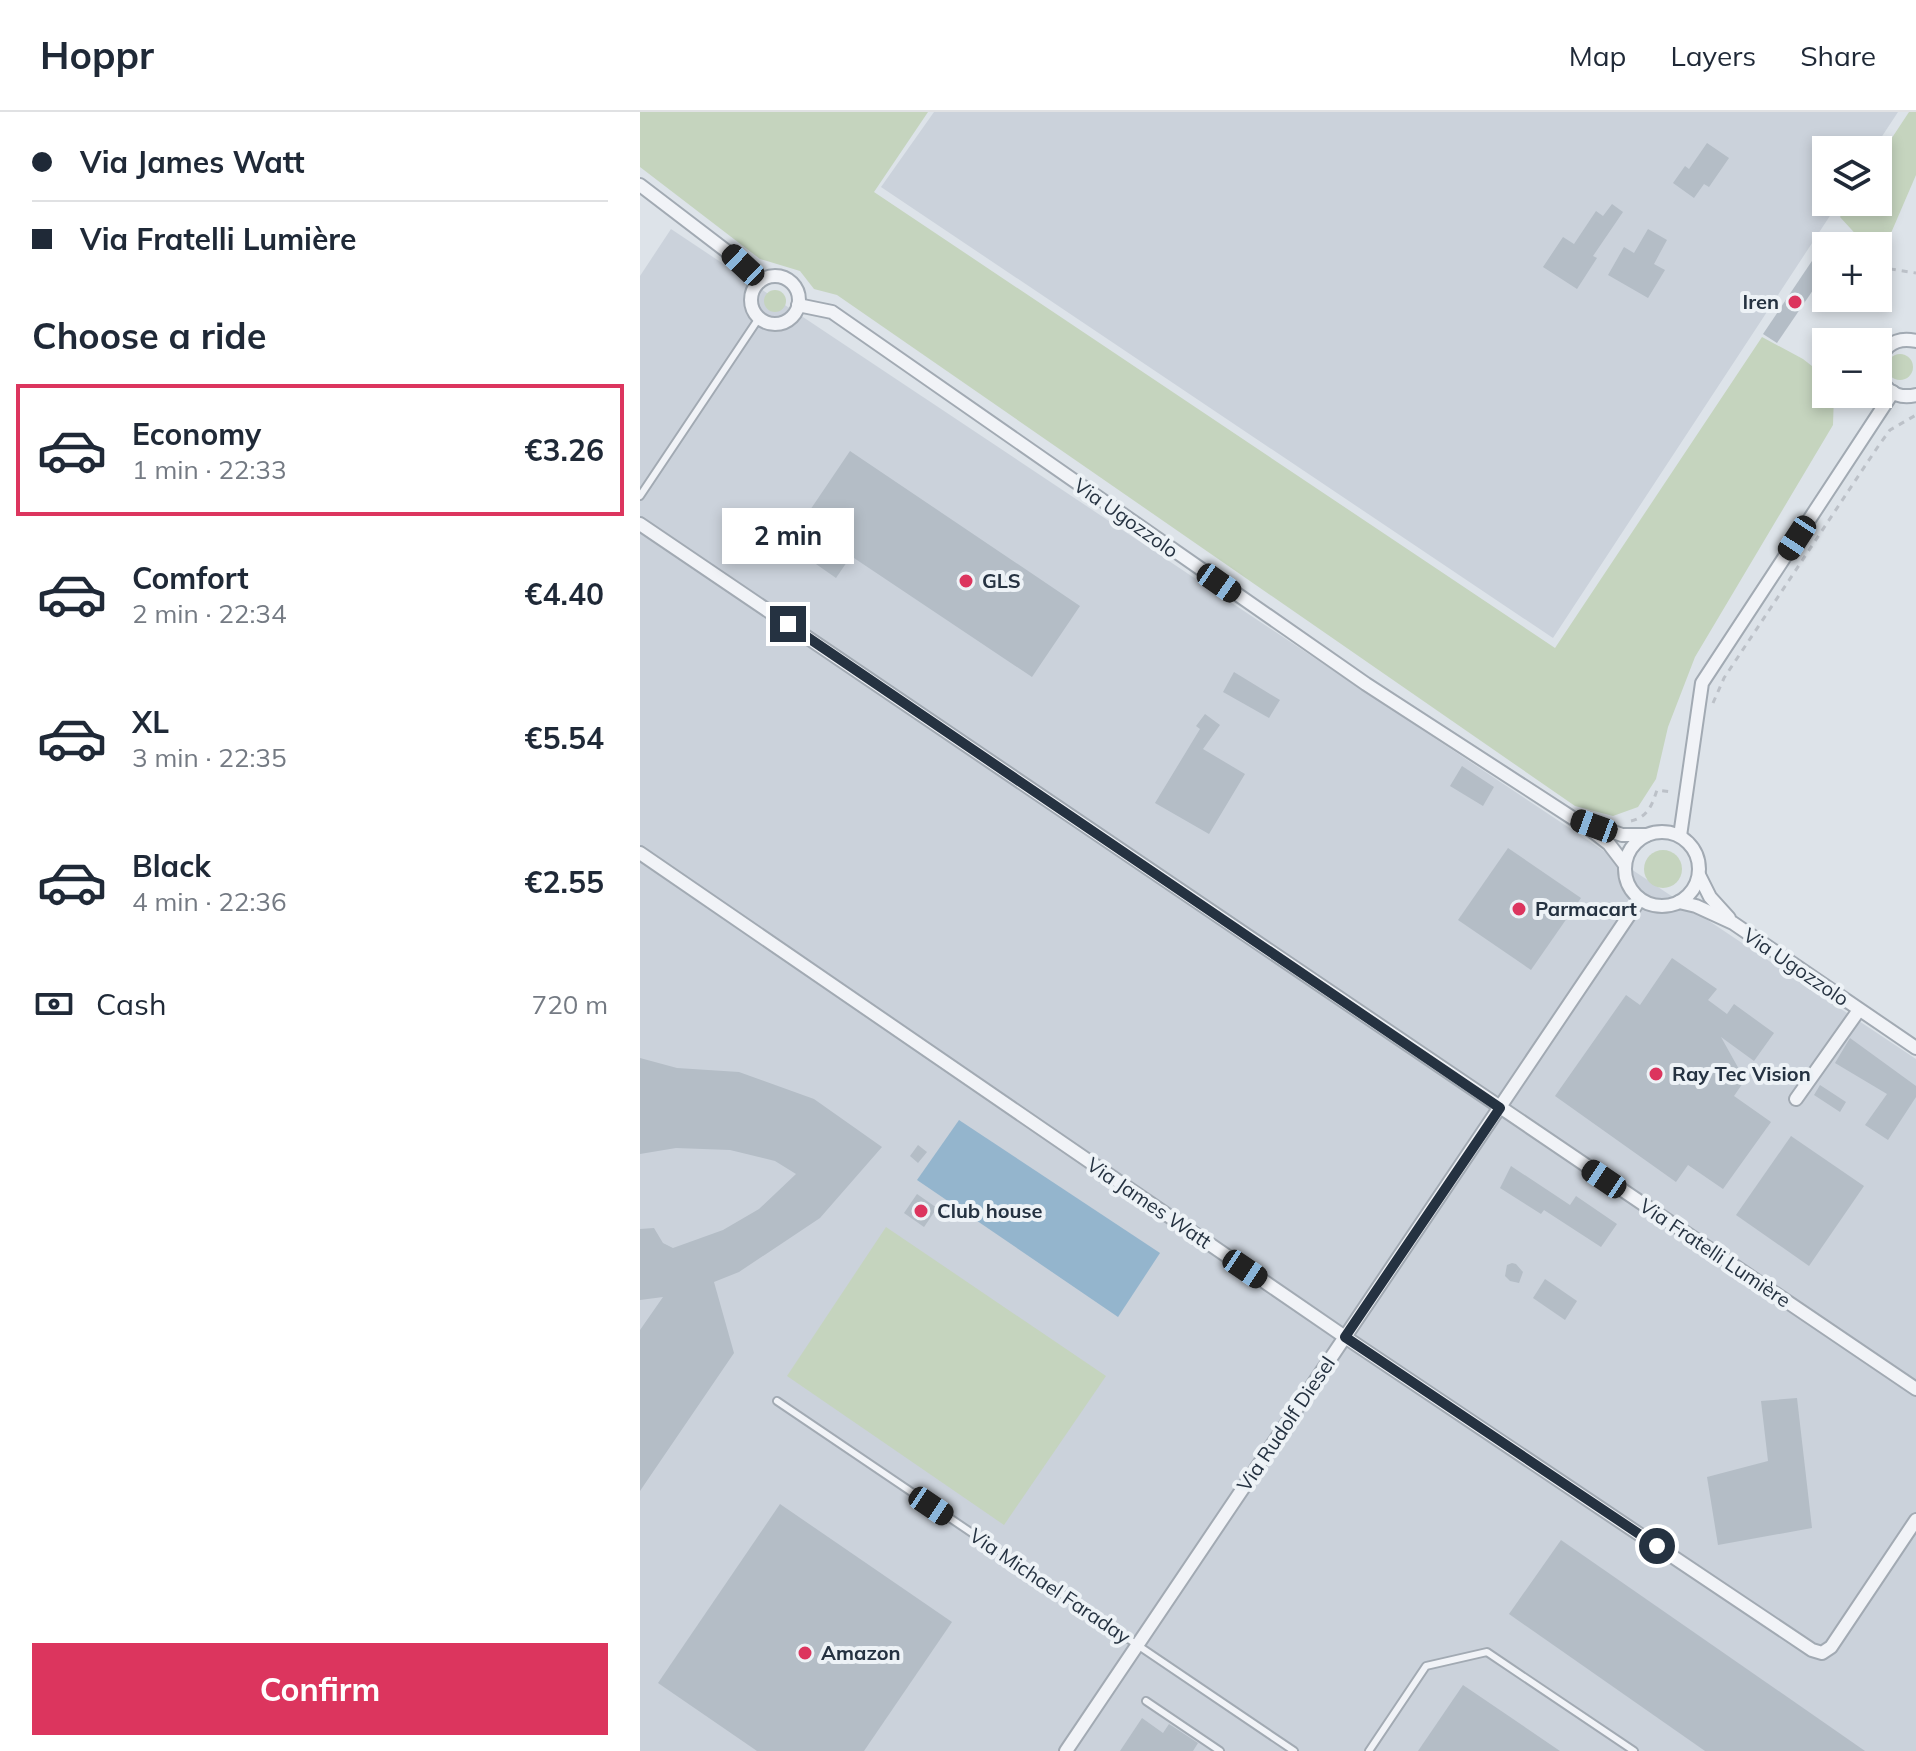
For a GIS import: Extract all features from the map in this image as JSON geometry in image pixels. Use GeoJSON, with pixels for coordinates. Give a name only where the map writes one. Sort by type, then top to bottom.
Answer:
{"type":"FeatureCollection","features":[{"type":"Feature","properties":{"kind":"street"},"geometry":{"type":"LineString","coordinates":[[640,185],[729,253],[759,282]]}},
{"type":"Feature","properties":{"kind":"street"},"geometry":{"type":"LineString","coordinates":[[773,276],[787,279],[797,290],[798,305],[792,317],[772,324],[754,312],[751,296],[759,282],[773,276]]}},
{"type":"Feature","properties":{"kind":"street","name":"Via Ugozzolo"},"geometry":{"type":"LineString","coordinates":[[798,305],[832,312],[1366,684],[1572,818],[1609,844],[1625,865]]}},
{"type":"Feature","properties":{"kind":"street"},"geometry":{"type":"LineString","coordinates":[[1916,341],[1902,339],[1893,343],[1879,360],[1880,378],[1893,392],[1901,396],[1916,395]]}},
{"type":"Feature","properties":{"kind":"street"},"geometry":{"type":"LineString","coordinates":[[1680,836],[1702,683],[1893,392]]}},
{"type":"Feature","properties":{"kind":"street","name":"Via Fratelli Lumière"},"geometry":{"type":"LineString","coordinates":[[640,524],[1916,1389]]}},
{"type":"Feature","properties":{"kind":"street","name":"Via Ugozzolo"},"geometry":{"type":"LineString","coordinates":[[1572,818],[1622,835],[1647,835]]}},
{"type":"Feature","properties":{"kind":"street"},"geometry":{"type":"LineString","coordinates":[[1658,832],[1680,836],[1696,853],[1699,875],[1688,895],[1679,902],[1659,906],[1640,899],[1628,884],[1625,865],[1636,842],[1658,832]]}},
{"type":"Feature","properties":{"kind":"street","name":"Via James Watt"},"geometry":{"type":"LineString","coordinates":[[640,853],[1345,1337],[1812,1650],[1822,1653],[1831,1647],[1916,1520]]}},
{"type":"Feature","properties":{"kind":"street","name":"Via Ugozzolo"},"geometry":{"type":"LineString","coordinates":[[1699,875],[1710,897],[1733,923]]}},
{"type":"Feature","properties":{"kind":"street","name":"Via Rudolf Diesel"},"geometry":{"type":"LineString","coordinates":[[1066,1751],[1640,899]]}},
{"type":"Feature","properties":{"kind":"street","name":"Via Ugozzolo"},"geometry":{"type":"LineString","coordinates":[[1679,902],[1696,906],[1733,923],[1916,1048]]}},
{"type":"Feature","properties":{"kind":"street","name":"Via Ugozzolo"},"geometry":{"type":"LineString","coordinates":[[1796,1099],[1859,1010]]}},
{"type":"Feature","properties":{"kind":"lane"},"geometry":{"type":"LineString","coordinates":[[640,496],[759,318]]}},
{"type":"Feature","properties":{"kind":"lane","name":"Via Michael Faraday"},"geometry":{"type":"LineString","coordinates":[[777,1401],[1294,1751]]}},
{"type":"Feature","properties":{"kind":"lane"},"geometry":{"type":"LineString","coordinates":[[1369,1751],[1426,1666],[1487,1652],[1634,1751]]}},
{"type":"Feature","properties":{"kind":"lane"},"geometry":{"type":"LineString","coordinates":[[1146,1701],[1220,1751]]}},
{"type":"Feature","properties":{"kind":"path"},"geometry":{"type":"LineString","coordinates":[[1892,269],[1916,273]]}},
{"type":"Feature","properties":{"kind":"path"},"geometry":{"type":"LineString","coordinates":[[1710,713],[1724,678],[1879,445],[1890,430],[1916,415]]}},
{"type":"Feature","properties":{"kind":"path"},"geometry":{"type":"LineString","coordinates":[[1628,822],[1642,819],[1651,807],[1657,790],[1686,794]]}},
{"type":"Feature","properties":{"kind":"shaded area"},"geometry":{"type":"Polygon","coordinates":[[[934,112],[1898,112],[1882,136],[1812,136],[1812,216],[1830,216],[1819,232],[1812,232],[1812,243],[1553,638],[881,187],[934,112]]]}},
{"type":"Feature","properties":{"kind":"shaded area"},"geometry":{"type":"Polygon","coordinates":[[[671,229],[1916,1059],[1916,1751],[640,1751],[640,276],[671,229]]]}},
{"type":"Feature","properties":{"kind":"green space"},"geometry":{"type":"Polygon","coordinates":[[[640,112],[928,112],[874,192],[1555,648],[1762,337],[1812,366],[1812,408],[1834,408],[1833,425],[1695,657],[1668,727],[1656,779],[1638,807],[1613,816],[1575,806],[837,295],[814,289],[800,271],[760,259],[640,167],[640,112]]]}},
{"type":"Feature","properties":{"kind":"green space"},"geometry":{"type":"Polygon","coordinates":[[[1909,112],[1916,112],[1916,175],[1891,232],[1854,232],[1841,216],[1892,216],[1892,138],[1909,112]]]}},
{"type":"Feature","properties":{"kind":"green space"},"geometry":{"type":"Polygon","coordinates":[[[775,290],[783,293],[786,301],[783,309],[775,312],[767,309],[764,301],[767,293],[775,290]]]}},
{"type":"Feature","properties":{"kind":"green space"},"geometry":{"type":"Polygon","coordinates":[[[1895,355],[1905,355],[1912,362],[1912,372],[1905,379],[1892,377],[1892,357],[1895,355]]]}},
{"type":"Feature","properties":{"kind":"green space"},"geometry":{"type":"Polygon","coordinates":[[[1663,850],[1677,855],[1682,869],[1677,883],[1663,888],[1649,883],[1644,869],[1649,855],[1663,850]]]}},
{"type":"Feature","properties":{"kind":"green space"},"geometry":{"type":"Polygon","coordinates":[[[886,1227],[1106,1376],[1004,1525],[787,1376],[886,1227]]]}},
{"type":"Feature","properties":{"kind":"water"},"geometry":{"type":"Polygon","coordinates":[[[959,1120],[1160,1253],[1118,1317],[917,1180],[959,1120]]]}},
{"type":"Feature","properties":{"kind":"building"},"geometry":{"type":"Polygon","coordinates":[[[1707,143],[1729,158],[1709,187],[1704,184],[1694,198],[1673,183],[1685,166],[1689,169],[1707,143]]]}},
{"type":"Feature","properties":{"kind":"building"},"geometry":{"type":"Polygon","coordinates":[[[1612,204],[1623,212],[1593,256],[1597,258],[1577,289],[1543,267],[1563,237],[1574,244],[1596,211],[1603,216],[1612,204]]]}},
{"type":"Feature","properties":{"kind":"building"},"geometry":{"type":"Polygon","coordinates":[[[1648,229],[1667,240],[1654,264],[1665,270],[1648,298],[1608,275],[1624,247],[1634,253],[1648,229]]]}},
{"type":"Feature","properties":{"kind":"building","name":"Iren"},"geometry":{"type":"Polygon","coordinates":[[[1812,261],[1812,292],[1777,343],[1763,334],[1812,261]]]}},
{"type":"Feature","properties":{"kind":"building","name":"GLS"},"geometry":{"type":"Polygon","coordinates":[[[850,451],[1080,606],[1032,677],[851,556],[836,578],[773,534],[788,512],[802,522],[850,451]]]}},
{"type":"Feature","properties":{"kind":"building"},"geometry":{"type":"Polygon","coordinates":[[[1234,672],[1280,700],[1269,718],[1223,692],[1234,672]]]}},
{"type":"Feature","properties":{"kind":"building"},"geometry":{"type":"Polygon","coordinates":[[[1205,714],[1220,725],[1203,749],[1245,774],[1209,834],[1155,803],[1200,729],[1196,726],[1205,714]]]}},
{"type":"Feature","properties":{"kind":"building"},"geometry":{"type":"Polygon","coordinates":[[[1462,766],[1494,787],[1483,806],[1450,786],[1462,766]]]}},
{"type":"Feature","properties":{"kind":"building","name":"Parmacart"},"geometry":{"type":"Polygon","coordinates":[[[1508,848],[1581,898],[1531,970],[1458,920],[1508,848]]]}},
{"type":"Feature","properties":{"kind":"building","name":"Ray Tec Vision"},"geometry":{"type":"Polygon","coordinates":[[[1672,958],[1717,989],[1708,1000],[1727,1014],[1734,1004],[1774,1033],[1754,1061],[1721,1037],[1745,1080],[1734,1096],[1771,1122],[1723,1189],[1688,1165],[1676,1182],[1555,1096],[1626,995],[1640,1005],[1672,958]]]}},
{"type":"Feature","properties":{"kind":"building"},"geometry":{"type":"Polygon","coordinates":[[[1850,1038],[1916,1086],[1916,1097],[1888,1140],[1865,1125],[1887,1094],[1835,1063],[1850,1038]]]}},
{"type":"Feature","properties":{"kind":"building"},"geometry":{"type":"Polygon","coordinates":[[[640,1058],[677,1068],[739,1072],[814,1099],[882,1147],[820,1218],[739,1272],[714,1282],[734,1353],[640,1491],[640,1330],[663,1297],[640,1300],[640,1229],[654,1228],[663,1243],[673,1248],[723,1230],[759,1209],[796,1174],[775,1161],[730,1150],[676,1148],[640,1154],[640,1058]]]}},
{"type":"Feature","properties":{"kind":"building"},"geometry":{"type":"Polygon","coordinates":[[[1820,1085],[1846,1102],[1840,1112],[1814,1095],[1820,1085]]]}},
{"type":"Feature","properties":{"kind":"building"},"geometry":{"type":"Polygon","coordinates":[[[1791,1136],[1864,1186],[1809,1266],[1736,1215],[1791,1136]]]}},
{"type":"Feature","properties":{"kind":"building"},"geometry":{"type":"Polygon","coordinates":[[[918,1145],[927,1152],[918,1163],[910,1156],[918,1145]]]}},
{"type":"Feature","properties":{"kind":"building"},"geometry":{"type":"Polygon","coordinates":[[[1511,1166],[1570,1205],[1576,1196],[1617,1224],[1601,1247],[1544,1210],[1541,1214],[1500,1188],[1511,1166]]]}},
{"type":"Feature","properties":{"kind":"building","name":"Club house"},"geometry":{"type":"Polygon","coordinates":[[[917,1194],[937,1208],[924,1227],[904,1213],[917,1194]]]}},
{"type":"Feature","properties":{"kind":"building"},"geometry":{"type":"Polygon","coordinates":[[[1512,1263],[1523,1272],[1519,1283],[1505,1276],[1507,1265],[1512,1263]]]}},
{"type":"Feature","properties":{"kind":"building"},"geometry":{"type":"Polygon","coordinates":[[[1545,1279],[1577,1301],[1565,1320],[1533,1298],[1545,1279]]]}},
{"type":"Feature","properties":{"kind":"building"},"geometry":{"type":"Polygon","coordinates":[[[1797,1398],[1812,1528],[1718,1545],[1707,1477],[1768,1461],[1761,1401],[1797,1398]]]}},
{"type":"Feature","properties":{"kind":"building","name":"Amazon"},"geometry":{"type":"Polygon","coordinates":[[[780,1504],[952,1622],[864,1751],[757,1751],[658,1683],[780,1504]]]}},
{"type":"Feature","properties":{"kind":"building"},"geometry":{"type":"Polygon","coordinates":[[[1561,1540],[1865,1751],[1705,1751],[1509,1614],[1561,1540]]]}},
{"type":"Feature","properties":{"kind":"building"},"geometry":{"type":"Polygon","coordinates":[[[1463,1685],[1560,1751],[1418,1751],[1463,1685]]]}},
{"type":"Feature","properties":{"kind":"building"},"geometry":{"type":"Polygon","coordinates":[[[1142,1718],[1163,1733],[1169,1724],[1198,1743],[1193,1751],[1120,1751],[1142,1718]]]}},
{"type":"Feature","properties":{"kind":"place","name":"Iren"},"geometry":{"type":"Point","coordinates":[1795,302]}},
{"type":"Feature","properties":{"kind":"place","name":"GLS"},"geometry":{"type":"Point","coordinates":[966,581]}},
{"type":"Feature","properties":{"kind":"place","name":"Parmacart"},"geometry":{"type":"Point","coordinates":[1519,909]}},
{"type":"Feature","properties":{"kind":"place","name":"Ray Tec Vision"},"geometry":{"type":"Point","coordinates":[1656,1074]}},
{"type":"Feature","properties":{"kind":"place","name":"Club house"},"geometry":{"type":"Point","coordinates":[921,1211]}},
{"type":"Feature","properties":{"kind":"place","name":"Amazon"},"geometry":{"type":"Point","coordinates":[805,1653]}},
{"type":"Feature","properties":{"kind":"route"},"geometry":{"type":"LineString","coordinates":[[788,624],[1500,1108],[1345,1337],[1657,1546]]}}]}
